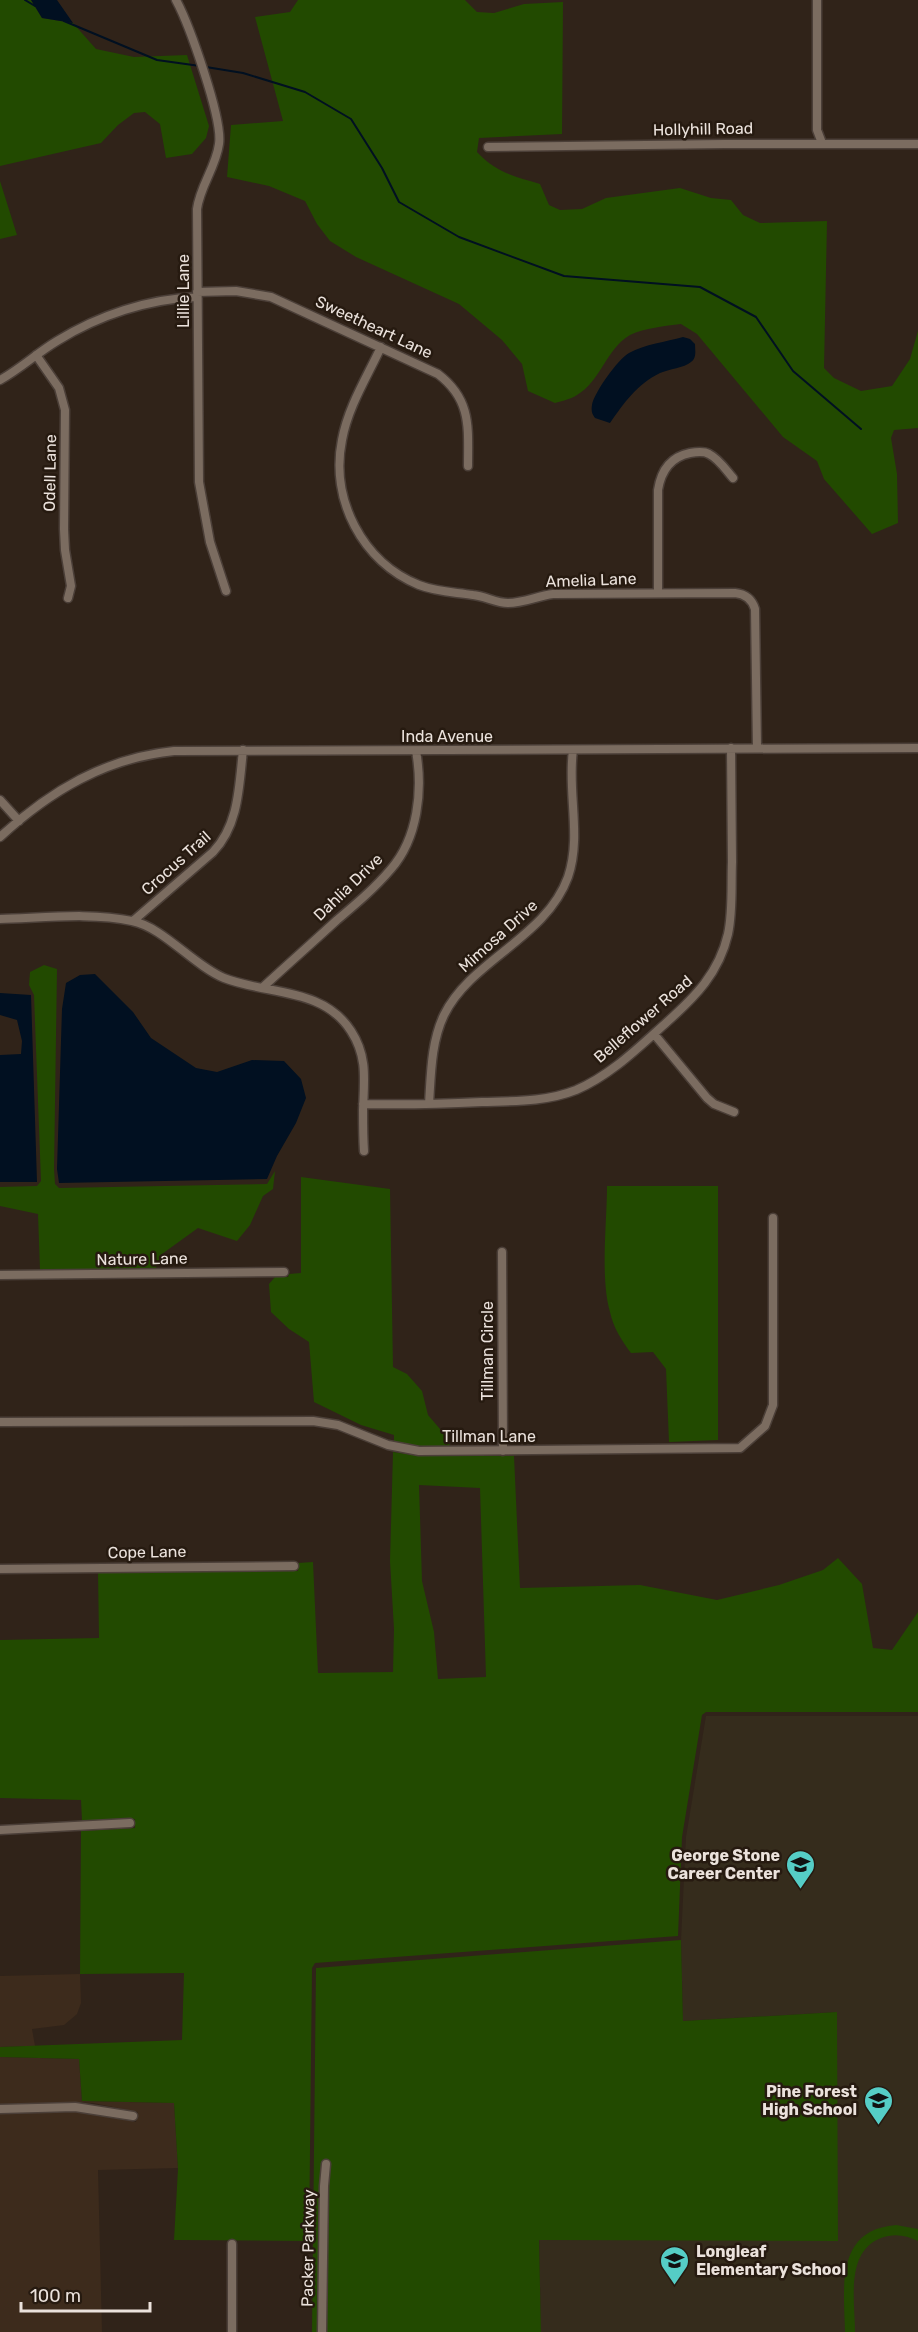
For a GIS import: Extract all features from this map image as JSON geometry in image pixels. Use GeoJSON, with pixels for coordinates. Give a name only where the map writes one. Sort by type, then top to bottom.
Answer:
{"type":"FeatureCollection","features":[{"type":"Feature","properties":{"kind":"street","name":"Lillie Lane"},"geometry":{"type":"LineString","coordinates":[[176,0],[187,23],[220,129],[217,154],[197,209],[199,482],[210,542],[226,591]]}},
{"type":"Feature","properties":{"kind":"street"},"geometry":{"type":"LineString","coordinates":[[817,0],[817,130],[822,143]]}},
{"type":"Feature","properties":{"kind":"street","name":"Hollyhill Road"},"geometry":{"type":"LineString","coordinates":[[488,147],[918,144]]}},
{"type":"Feature","properties":{"kind":"street","name":"Sweetheart Lane"},"geometry":{"type":"LineString","coordinates":[[0,380],[75,330],[117,312],[154,302],[236,291],[271,297],[433,371],[455,389],[466,412],[468,466]]}},
{"type":"Feature","properties":{"kind":"street","name":"Amelia Lane"},"geometry":{"type":"LineString","coordinates":[[381,347],[348,417],[339,464],[342,494],[348,513],[361,537],[385,564],[410,581],[433,590],[476,595],[505,603],[553,594],[735,593],[745,596],[753,605],[757,748]]}},
{"type":"Feature","properties":{"kind":"street","name":"Odell Lane"},"geometry":{"type":"LineString","coordinates":[[36,355],[59,388],[65,410],[64,539],[71,586],[68,598]]}},
{"type":"Feature","properties":{"kind":"street"},"geometry":{"type":"LineString","coordinates":[[658,593],[658,490],[661,474],[675,459],[693,452],[702,452],[717,460],[733,478]]}},
{"type":"Feature","properties":{"kind":"street","name":"Belleflower Road"},"geometry":{"type":"LineString","coordinates":[[363,1104],[533,1100],[565,1094],[612,1069],[654,1034],[700,990],[717,965],[725,946],[729,925],[731,748]]}},
{"type":"Feature","properties":{"kind":"street","name":"Inda Avenue"},"geometry":{"type":"LineString","coordinates":[[0,837],[63,788],[98,769],[141,755],[174,751],[918,748]]}},
{"type":"Feature","properties":{"kind":"street","name":"Crocus Trail"},"geometry":{"type":"LineString","coordinates":[[133,921],[213,852],[225,838],[234,814],[243,750]]}},
{"type":"Feature","properties":{"kind":"street","name":"Mimosa Drive"},"geometry":{"type":"LineString","coordinates":[[429,1104],[436,1034],[447,1009],[466,985],[550,909],[568,878],[574,830],[571,782],[573,750]]}},
{"type":"Feature","properties":{"kind":"street","name":"Dahlia Drive"},"geometry":{"type":"LineString","coordinates":[[262,988],[369,892],[394,866],[409,838],[417,811],[419,783],[416,751]]}},
{"type":"Feature","properties":{"kind":"street"},"geometry":{"type":"LineString","coordinates":[[0,800],[19,821]]}},
{"type":"Feature","properties":{"kind":"street"},"geometry":{"type":"LineString","coordinates":[[0,919],[97,918],[133,921],[145,926],[213,973],[239,983],[307,998],[331,1010],[347,1025],[357,1043],[363,1062],[364,1151]]}},
{"type":"Feature","properties":{"kind":"street"},"geometry":{"type":"LineString","coordinates":[[654,1034],[707,1098],[714,1104],[734,1112]]}},
{"type":"Feature","properties":{"kind":"street","name":"Tillman Lane"},"geometry":{"type":"LineString","coordinates":[[0,1422],[313,1421],[350,1429],[388,1445],[411,1451],[734,1449],[744,1445],[760,1432],[769,1419],[773,1405],[773,1218]]}},
{"type":"Feature","properties":{"kind":"street","name":"Tillman Circle"},"geometry":{"type":"LineString","coordinates":[[502,1252],[503,1451]]}},
{"type":"Feature","properties":{"kind":"street","name":"Nature Lane"},"geometry":{"type":"LineString","coordinates":[[0,1275],[284,1272]]}},
{"type":"Feature","properties":{"kind":"street","name":"Cope Lane"},"geometry":{"type":"LineString","coordinates":[[0,1569],[294,1566]]}},
{"type":"Feature","properties":{"kind":"street"},"geometry":{"type":"LineString","coordinates":[[0,1830],[130,1824]]}},
{"type":"Feature","properties":{"kind":"street"},"geometry":{"type":"LineString","coordinates":[[0,2109],[75,2107],[133,2116]]}},
{"type":"Feature","properties":{"kind":"street","name":"Packer Parkway"},"geometry":{"type":"LineString","coordinates":[[322,2332],[326,2164]]}},
{"type":"Feature","properties":{"kind":"street"},"geometry":{"type":"LineString","coordinates":[[232,2244],[232,2332]]}},
{"type":"Feature","properties":{"kind":"shaded area"},"geometry":{"type":"Polygon","coordinates":[[[706,1716],[918,1716],[918,2332],[541,2332],[539,2240],[811,2240],[837,2012],[683,2021],[681,1940],[686,1837],[706,1716]]]}},
{"type":"Feature","properties":{"kind":"shaded area"},"geometry":{"type":"Polygon","coordinates":[[[80,1974],[81,2003],[77,2014],[64,2025],[32,2029],[35,2046],[0,2047],[0,1976],[80,1974]]]}},
{"type":"Feature","properties":{"kind":"shaded area"},"geometry":{"type":"Polygon","coordinates":[[[0,2057],[79,2059],[82,2101],[174,2103],[178,2168],[98,2170],[102,2332],[0,2332],[0,2114],[76,2112],[136,2122],[138,2112],[76,2102],[0,2104],[0,2057]]]}},
{"type":"Feature","properties":{"kind":"green space"},"geometry":{"type":"Polygon","coordinates":[[[0,0],[31,0],[42,18],[73,23],[96,49],[134,57],[187,55],[209,126],[206,138],[192,154],[166,158],[160,124],[145,112],[134,113],[118,125],[101,143],[0,166],[0,0]]]}},
{"type":"Feature","properties":{"kind":"green space"},"geometry":{"type":"Polygon","coordinates":[[[298,0],[465,0],[477,12],[494,13],[524,4],[563,2],[562,134],[479,138],[477,152],[491,165],[506,173],[540,184],[549,205],[560,210],[582,209],[606,198],[680,188],[711,198],[731,200],[743,215],[760,223],[827,221],[824,368],[834,378],[861,391],[892,386],[910,359],[918,331],[918,428],[894,430],[891,438],[897,474],[898,523],[872,534],[824,479],[817,461],[783,437],[697,334],[681,324],[649,329],[630,335],[615,348],[585,389],[572,398],[555,403],[528,391],[522,364],[502,340],[459,304],[356,257],[330,241],[317,224],[305,201],[269,186],[227,177],[231,125],[283,121],[255,17],[290,12],[298,0]]]}},
{"type":"Feature","properties":{"kind":"green space"},"geometry":{"type":"Polygon","coordinates":[[[0,181],[17,235],[0,239],[0,181]]]}},
{"type":"Feature","properties":{"kind":"green space"},"geometry":{"type":"Polygon","coordinates":[[[44,965],[57,969],[55,1184],[59,1188],[267,1184],[275,1171],[273,1189],[263,1196],[250,1225],[237,1241],[198,1228],[162,1254],[156,1268],[40,1270],[38,1214],[0,1206],[0,1187],[37,1186],[41,1181],[34,995],[29,985],[30,972],[44,965]]]}},
{"type":"Feature","properties":{"kind":"green space"},"geometry":{"type":"Polygon","coordinates":[[[301,1177],[390,1189],[393,1367],[407,1374],[422,1391],[428,1415],[446,1436],[450,1446],[411,1446],[394,1441],[394,1435],[361,1425],[314,1402],[309,1342],[289,1329],[271,1312],[269,1284],[275,1277],[288,1277],[289,1274],[301,1273],[301,1177]]]}},
{"type":"Feature","properties":{"kind":"green space"},"geometry":{"type":"Polygon","coordinates":[[[607,1186],[718,1186],[718,1440],[669,1442],[666,1369],[653,1352],[631,1353],[611,1318],[605,1283],[607,1186]]]}},
{"type":"Feature","properties":{"kind":"green space"},"geometry":{"type":"Polygon","coordinates":[[[393,1452],[419,1456],[514,1456],[520,1588],[640,1585],[717,1600],[779,1585],[823,1570],[838,1558],[862,1584],[873,1648],[892,1650],[918,1612],[918,1712],[706,1712],[702,1715],[682,1837],[678,1936],[315,1963],[312,1968],[309,2241],[174,2240],[178,2169],[174,2103],[82,2101],[79,2059],[0,2057],[0,2047],[182,2040],[184,1973],[80,1974],[81,1831],[135,1828],[135,1819],[82,1821],[81,1800],[0,1798],[0,1640],[99,1638],[98,1572],[298,1571],[298,1563],[313,1562],[318,1673],[393,1672],[394,1629],[390,1561],[393,1452]],[[419,1485],[422,1581],[434,1632],[438,1679],[486,1677],[480,1488],[419,1485]]]}},
{"type":"Feature","properties":{"kind":"green space"},"geometry":{"type":"Polygon","coordinates":[[[681,1940],[683,2021],[837,2012],[838,2241],[539,2240],[541,2332],[312,2332],[316,1968],[681,1940]]]}},
{"type":"Feature","properties":{"kind":"green space"},"geometry":{"type":"Polygon","coordinates":[[[896,2225],[918,2229],[918,2241],[900,2235],[886,2236],[870,2245],[862,2254],[855,2279],[855,2332],[845,2332],[845,2280],[847,2264],[853,2249],[862,2238],[876,2229],[896,2225]]]}},
{"type":"Feature","properties":{"kind":"water"},"geometry":{"type":"Polygon","coordinates":[[[31,0],[57,0],[73,23],[42,18],[31,0]]]}},
{"type":"Feature","properties":{"kind":"water"},"geometry":{"type":"Polygon","coordinates":[[[683,337],[695,344],[693,360],[684,366],[660,373],[644,383],[626,401],[610,423],[595,418],[592,414],[592,405],[597,393],[624,356],[642,347],[683,337]]]}},
{"type":"Feature","properties":{"kind":"water"},"geometry":{"type":"Polygon","coordinates":[[[95,974],[133,1012],[151,1038],[196,1068],[217,1072],[252,1060],[284,1061],[301,1079],[306,1098],[296,1123],[267,1179],[59,1183],[57,1169],[62,1009],[66,983],[80,975],[95,974]]]}},
{"type":"Feature","properties":{"kind":"water"},"geometry":{"type":"Polygon","coordinates":[[[0,993],[31,995],[37,1182],[0,1182],[0,1055],[21,1054],[22,1041],[17,1020],[0,1015],[0,993]]]}},
{"type":"Feature","properties":{"kind":"waterway"},"geometry":{"type":"LineString","coordinates":[[25,0],[35,6]]}},
{"type":"Feature","properties":{"kind":"waterway"},"geometry":{"type":"LineString","coordinates":[[64,21],[157,60],[200,66]]}},
{"type":"Feature","properties":{"kind":"waterway"},"geometry":{"type":"LineString","coordinates":[[206,67],[243,73],[305,92],[351,119],[382,168],[399,202],[459,237],[564,276],[700,287],[756,317],[793,371],[861,429]]}},
{"type":"Feature","properties":{"kind":"place","name":"George Stone Career Center"},"geometry":{"type":"Point","coordinates":[801,1890]}},
{"type":"Feature","properties":{"kind":"place","name":"Pine Forest High School"},"geometry":{"type":"Point","coordinates":[878,2126]}},
{"type":"Feature","properties":{"kind":"place","name":"Longleaf Elementary School"},"geometry":{"type":"Point","coordinates":[675,2286]}}]}
